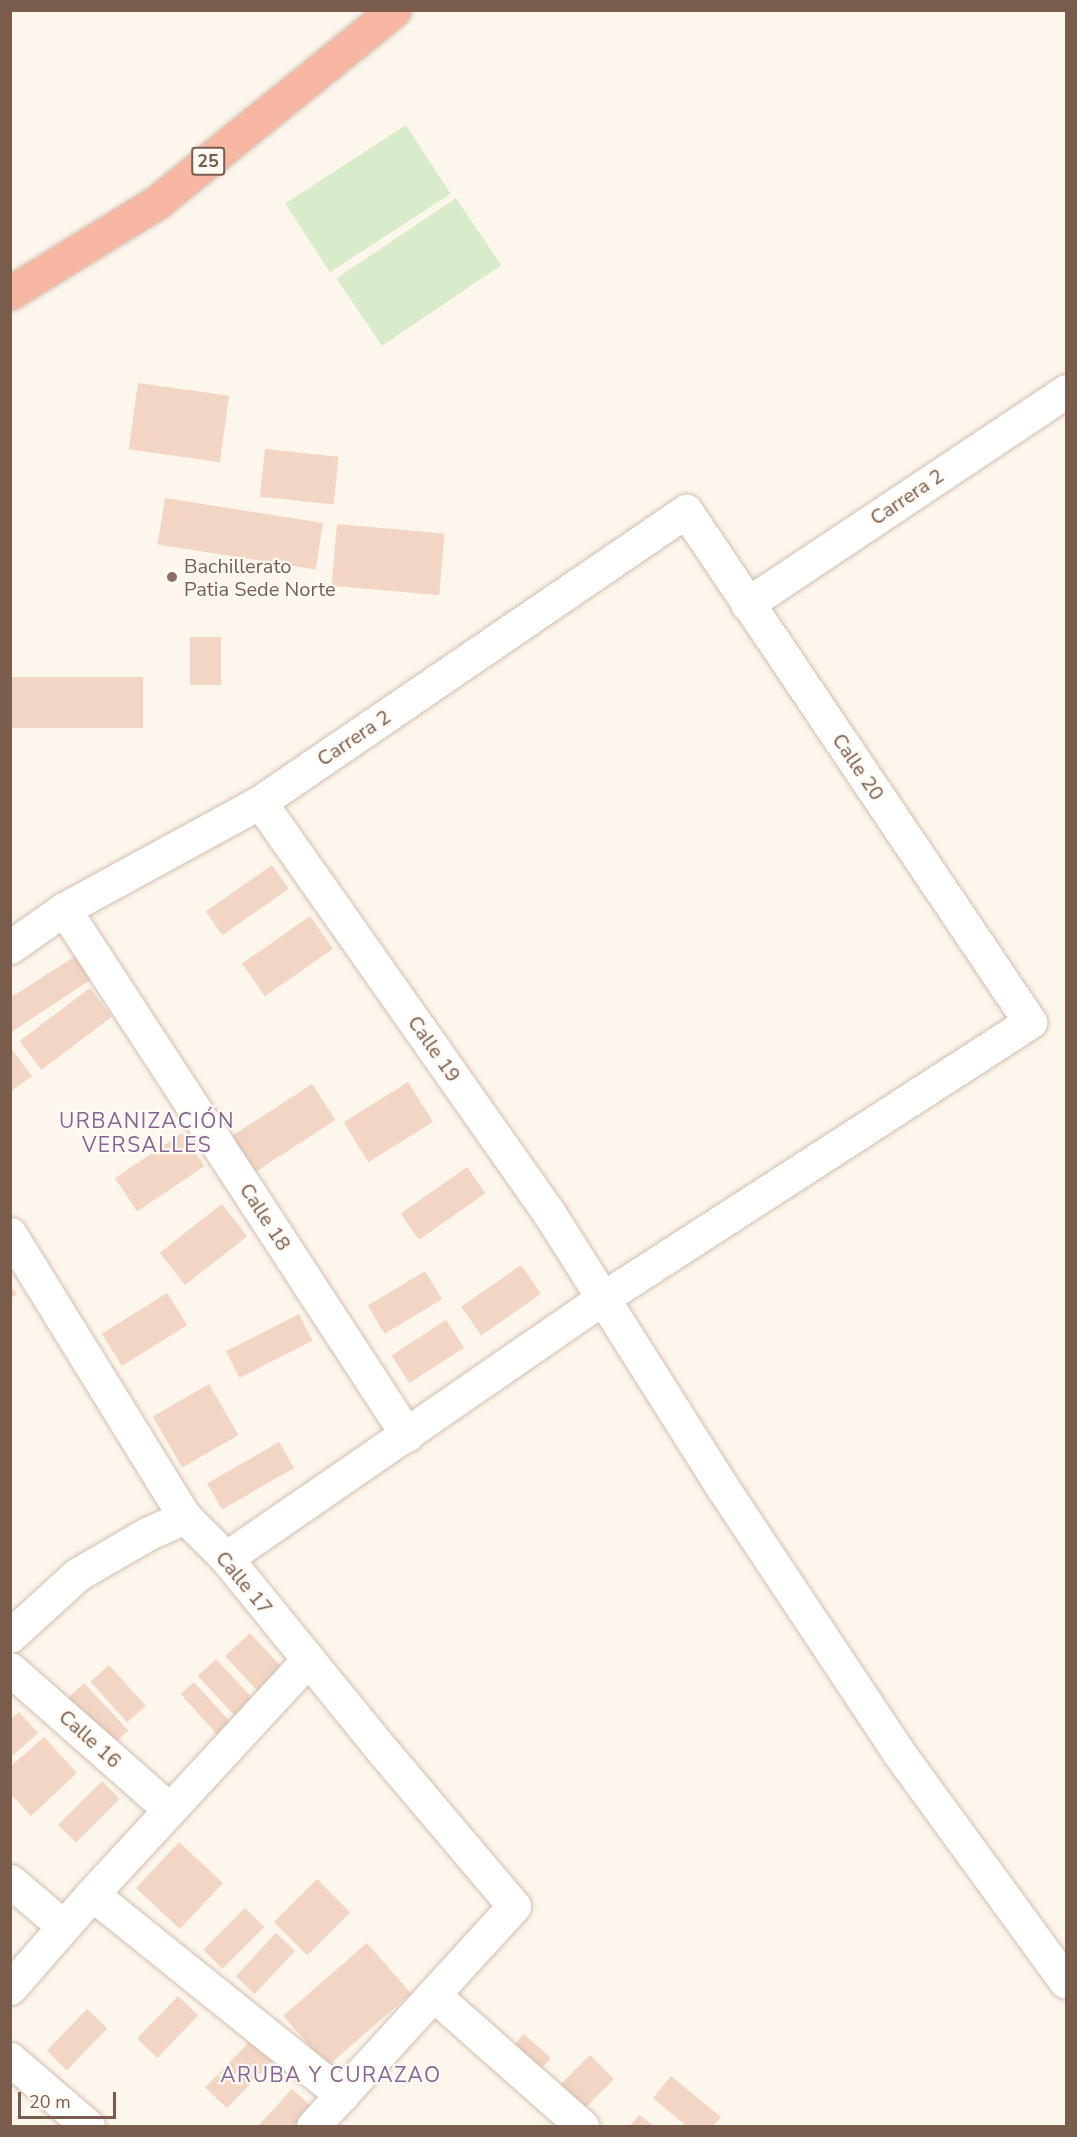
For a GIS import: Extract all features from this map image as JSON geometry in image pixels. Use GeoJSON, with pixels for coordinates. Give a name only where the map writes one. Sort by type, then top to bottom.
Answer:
{"type":"FeatureCollection","features":[{"type":"Feature","properties":{"kind":"highway","name":"25"},"geometry":{"type":"LineString","coordinates":[[10,293],[156,203],[394,10]]}},
{"type":"Feature","properties":{"kind":"street","name":"Carrera 2"},"geometry":{"type":"LineString","coordinates":[[747,604],[1066,391]]}},
{"type":"Feature","properties":{"kind":"street","name":"Carrera 2"},"geometry":{"type":"LineString","coordinates":[[10,946],[64,909],[260,802],[686,511]]}},
{"type":"Feature","properties":{"kind":"street","name":"Calle 20"},"geometry":{"type":"LineString","coordinates":[[603,1298],[1030,1022],[686,511]]}},
{"type":"Feature","properties":{"kind":"street","name":"Calle 19"},"geometry":{"type":"LineString","coordinates":[[260,802],[549,1213],[723,1488],[899,1753],[1066,1982]]}},
{"type":"Feature","properties":{"kind":"street","name":"Calle 18"},"geometry":{"type":"LineString","coordinates":[[64,909],[407,1435]]}},
{"type":"Feature","properties":{"kind":"street","name":"Calle 17"},"geometry":{"type":"LineString","coordinates":[[10,1234],[185,1517],[226,1558],[308,1660],[514,1906],[434,1995]]}},
{"type":"Feature","properties":{"kind":"street"},"geometry":{"type":"LineString","coordinates":[[226,1558],[603,1298]]}},
{"type":"Feature","properties":{"kind":"street"},"geometry":{"type":"LineString","coordinates":[[10,1636],[78,1574],[147,1534],[185,1517]]}},
{"type":"Feature","properties":{"kind":"street"},"geometry":{"type":"LineString","coordinates":[[10,1988],[169,1809],[308,1660]]}},
{"type":"Feature","properties":{"kind":"street","name":"Calle 16"},"geometry":{"type":"LineString","coordinates":[[10,1669],[169,1809]]}},
{"type":"Feature","properties":{"kind":"street"},"geometry":{"type":"LineString","coordinates":[[10,1881],[63,1926]]}},
{"type":"Feature","properties":{"kind":"street"},"geometry":{"type":"LineString","coordinates":[[92,1894],[342,2095]]}},
{"type":"Feature","properties":{"kind":"street"},"geometry":{"type":"LineString","coordinates":[[313,2127],[434,1995],[582,2127]]}},
{"type":"Feature","properties":{"kind":"street"},"geometry":{"type":"LineString","coordinates":[[10,2059],[88,2127]]}},
{"type":"Feature","properties":{"kind":"green space"},"geometry":{"type":"Polygon","coordinates":[[[406,125],[451,194],[330,272],[285,203],[406,125]]]}},
{"type":"Feature","properties":{"kind":"green space"},"geometry":{"type":"Polygon","coordinates":[[[456,198],[501,265],[382,346],[337,279],[456,198]]]}},
{"type":"Feature","properties":{"kind":"building"},"geometry":{"type":"Polygon","coordinates":[[[138,383],[229,396],[220,462],[129,449],[138,383]]]}},
{"type":"Feature","properties":{"kind":"building"},"geometry":{"type":"Polygon","coordinates":[[[265,449],[339,457],[334,504],[260,497],[265,449]]]}},
{"type":"Feature","properties":{"kind":"building"},"geometry":{"type":"Polygon","coordinates":[[[165,498],[323,523],[316,569],[158,544],[165,498]]]}},
{"type":"Feature","properties":{"kind":"building"},"geometry":{"type":"Polygon","coordinates":[[[337,524],[445,533],[439,595],[332,586],[337,524]]]}},
{"type":"Feature","properties":{"kind":"building"},"geometry":{"type":"Polygon","coordinates":[[[190,637],[221,637],[221,685],[190,685],[190,637]]]}},
{"type":"Feature","properties":{"kind":"building"},"geometry":{"type":"Polygon","coordinates":[[[10,677],[143,677],[143,728],[10,728],[10,677]]]}},
{"type":"Feature","properties":{"kind":"building"},"geometry":{"type":"Polygon","coordinates":[[[272,865],[289,889],[222,935],[206,911],[272,865]]]}},
{"type":"Feature","properties":{"kind":"building"},"geometry":{"type":"Polygon","coordinates":[[[310,916],[333,949],[265,996],[242,964],[310,916]]]}},
{"type":"Feature","properties":{"kind":"building"},"geometry":{"type":"Polygon","coordinates":[[[77,955],[93,978],[10,1033],[10,998],[77,955]]]}},
{"type":"Feature","properties":{"kind":"building"},"geometry":{"type":"Polygon","coordinates":[[[90,988],[112,1017],[41,1070],[20,1041],[90,988]]]}},
{"type":"Feature","properties":{"kind":"building"},"geometry":{"type":"Polygon","coordinates":[[[10,1047],[32,1076],[10,1092],[10,1047]]]}},
{"type":"Feature","properties":{"kind":"building"},"geometry":{"type":"Polygon","coordinates":[[[408,1082],[433,1122],[368,1162],[344,1122],[408,1082]]]}},
{"type":"Feature","properties":{"kind":"building"},"geometry":{"type":"Polygon","coordinates":[[[312,1084],[335,1120],[255,1172],[231,1136],[312,1084]]]}},
{"type":"Feature","properties":{"kind":"building"},"geometry":{"type":"Polygon","coordinates":[[[182,1133],[204,1166],[137,1211],[115,1178],[182,1133]]]}},
{"type":"Feature","properties":{"kind":"building"},"geometry":{"type":"Polygon","coordinates":[[[467,1167],[485,1193],[419,1240],[401,1213],[467,1167]]]}},
{"type":"Feature","properties":{"kind":"building"},"geometry":{"type":"Polygon","coordinates":[[[222,1204],[247,1236],[185,1285],[160,1253],[222,1204]]]}},
{"type":"Feature","properties":{"kind":"building"},"geometry":{"type":"Polygon","coordinates":[[[521,1265],[541,1294],[481,1336],[461,1307],[521,1265]]]}},
{"type":"Feature","properties":{"kind":"building"},"geometry":{"type":"Polygon","coordinates":[[[425,1271],[442,1299],[385,1334],[368,1306],[425,1271]]]}},
{"type":"Feature","properties":{"kind":"building"},"geometry":{"type":"Polygon","coordinates":[[[10,1285],[17,1294],[10,1299],[10,1285]]]}},
{"type":"Feature","properties":{"kind":"building"},"geometry":{"type":"Polygon","coordinates":[[[167,1293],[187,1325],[122,1366],[102,1334],[167,1293]]]}},
{"type":"Feature","properties":{"kind":"building"},"geometry":{"type":"Polygon","coordinates":[[[299,1314],[313,1341],[240,1378],[226,1351],[299,1314]]]}},
{"type":"Feature","properties":{"kind":"building"},"geometry":{"type":"Polygon","coordinates":[[[446,1320],[464,1348],[409,1383],[391,1355],[446,1320]]]}},
{"type":"Feature","properties":{"kind":"building"},"geometry":{"type":"Polygon","coordinates":[[[209,1384],[238,1435],[182,1468],[153,1416],[209,1384]]]}},
{"type":"Feature","properties":{"kind":"building"},"geometry":{"type":"Polygon","coordinates":[[[279,1442],[294,1468],[222,1509],[207,1484],[279,1442]]]}},
{"type":"Feature","properties":{"kind":"building"},"geometry":{"type":"Polygon","coordinates":[[[250,1633],[287,1672],[262,1696],[225,1656],[250,1633]]]}},
{"type":"Feature","properties":{"kind":"building"},"geometry":{"type":"Polygon","coordinates":[[[216,1659],[258,1704],[240,1721],[198,1676],[216,1659]]]}},
{"type":"Feature","properties":{"kind":"building"},"geometry":{"type":"Polygon","coordinates":[[[109,1665],[146,1706],[127,1723],[90,1682],[109,1665]]]}},
{"type":"Feature","properties":{"kind":"building"},"geometry":{"type":"Polygon","coordinates":[[[194,1682],[235,1727],[221,1739],[181,1694],[194,1682]]]}},
{"type":"Feature","properties":{"kind":"building"},"geometry":{"type":"Polygon","coordinates":[[[84,1683],[128,1731],[112,1746],[67,1699],[84,1683]]]}},
{"type":"Feature","properties":{"kind":"building"},"geometry":{"type":"Polygon","coordinates":[[[19,1712],[38,1733],[10,1758],[10,1720],[19,1712]]]}},
{"type":"Feature","properties":{"kind":"building"},"geometry":{"type":"Polygon","coordinates":[[[44,1737],[77,1773],[31,1816],[10,1793],[10,1767],[44,1737]]]}},
{"type":"Feature","properties":{"kind":"building"},"geometry":{"type":"Polygon","coordinates":[[[102,1781],[120,1799],[76,1843],[58,1825],[102,1781]]]}},
{"type":"Feature","properties":{"kind":"building"},"geometry":{"type":"Polygon","coordinates":[[[179,1842],[223,1883],[180,1929],[136,1888],[179,1842]]]}},
{"type":"Feature","properties":{"kind":"building"},"geometry":{"type":"Polygon","coordinates":[[[317,1879],[350,1912],[307,1955],[274,1922],[317,1879]]]}},
{"type":"Feature","properties":{"kind":"building"},"geometry":{"type":"Polygon","coordinates":[[[245,1908],[264,1927],[222,1969],[203,1950],[245,1908]]]}},
{"type":"Feature","properties":{"kind":"building"},"geometry":{"type":"Polygon","coordinates":[[[276,1933],[295,1951],[255,1994],[236,1976],[276,1933]]]}},
{"type":"Feature","properties":{"kind":"building"},"geometry":{"type":"Polygon","coordinates":[[[367,1943],[411,1994],[327,2066],[283,2016],[367,1943]]]}},
{"type":"Feature","properties":{"kind":"building"},"geometry":{"type":"Polygon","coordinates":[[[178,1996],[198,2015],[157,2058],[137,2038],[178,1996]]]}},
{"type":"Feature","properties":{"kind":"building"},"geometry":{"type":"Polygon","coordinates":[[[87,2009],[107,2028],[67,2070],[47,2051],[87,2009]]]}},
{"type":"Feature","properties":{"kind":"building"},"geometry":{"type":"Polygon","coordinates":[[[524,2034],[551,2058],[535,2075],[509,2051],[524,2034]]]}},
{"type":"Feature","properties":{"kind":"building"},"geometry":{"type":"Polygon","coordinates":[[[251,2040],[273,2061],[227,2108],[205,2087],[251,2040]]]}},
{"type":"Feature","properties":{"kind":"building"},"geometry":{"type":"Polygon","coordinates":[[[590,2055],[614,2079],[579,2114],[555,2090],[590,2055]]]}},
{"type":"Feature","properties":{"kind":"building"},"geometry":{"type":"Polygon","coordinates":[[[671,2076],[721,2117],[713,2126],[686,2126],[653,2098],[671,2076]]]}},
{"type":"Feature","properties":{"kind":"building"},"geometry":{"type":"Polygon","coordinates":[[[292,2089],[317,2111],[303,2126],[258,2126],[292,2089]]]}},
{"type":"Feature","properties":{"kind":"building"},"geometry":{"type":"Polygon","coordinates":[[[639,2115],[654,2126],[630,2126],[639,2115]]]}},
{"type":"Feature","properties":{"kind":"place","name":"Bachillerato Patia Sede Norte"},"geometry":{"type":"Point","coordinates":[172,577]}},
{"type":"Feature","properties":{"kind":"district","name":"URBANIZACIÓN VERSALLES"},"geometry":{"type":"Point","coordinates":[147,1133]}},
{"type":"Feature","properties":{"kind":"district","name":"ARUBA Y CURAZAO"},"geometry":{"type":"Point","coordinates":[331,2075]}}]}
